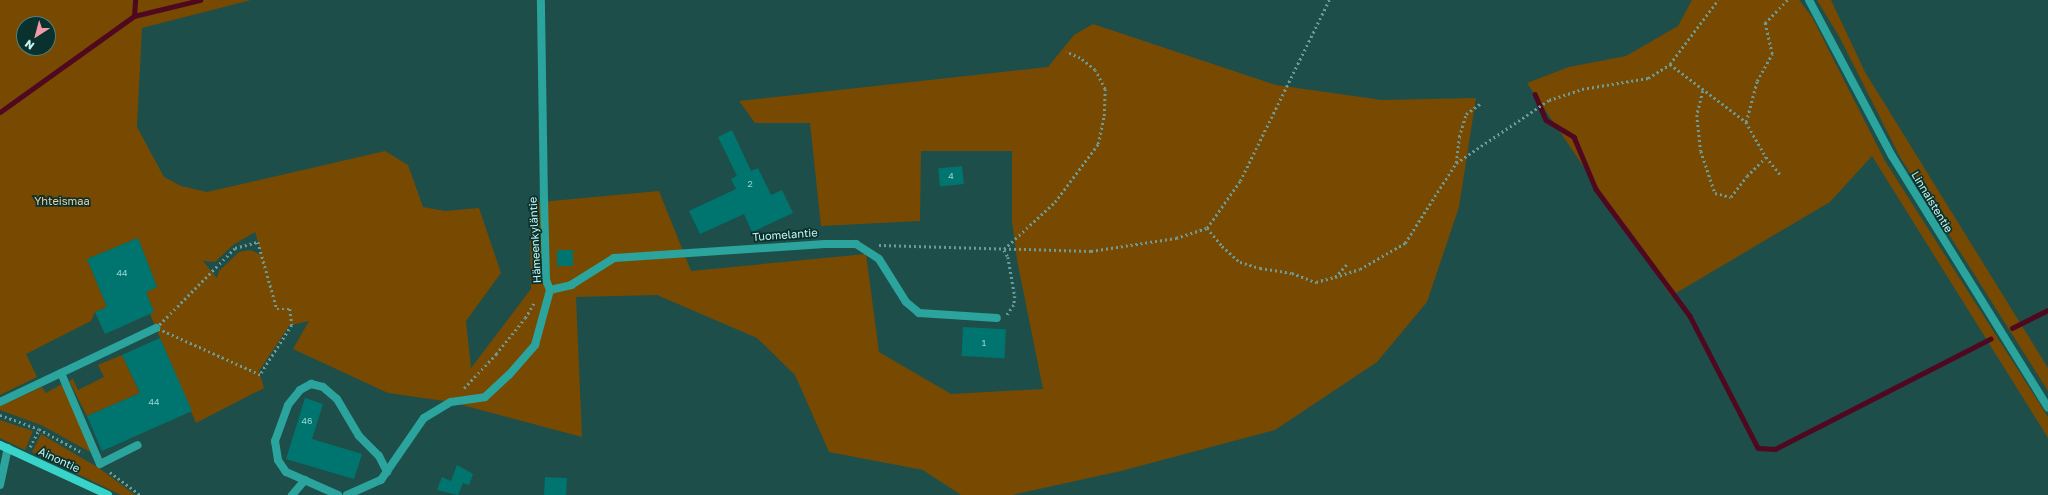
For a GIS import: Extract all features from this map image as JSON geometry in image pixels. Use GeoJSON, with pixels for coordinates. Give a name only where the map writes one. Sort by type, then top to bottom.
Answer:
{"type":"FeatureCollection","features":[{"type":"Feature","properties":{"kind":"street","name":"Hämeenkyläntie"},"geometry":{"type":"LineString","coordinates":[[347,495],[381,480],[424,418],[451,402],[486,397],[509,375],[535,345],[550,290],[546,280],[541,0]]}},
{"type":"Feature","properties":{"kind":"street","name":"Linnaistentie"},"geometry":{"type":"LineString","coordinates":[[1809,0],[1892,156],[2048,408]]}},
{"type":"Feature","properties":{"kind":"street","name":"Tuomelantie"},"geometry":{"type":"LineString","coordinates":[[550,290],[571,285],[614,258],[825,244],[856,244]]}},
{"type":"Feature","properties":{"kind":"street"},"geometry":{"type":"LineString","coordinates":[[856,244],[879,259],[906,302],[919,313],[997,318]]}},
{"type":"Feature","properties":{"kind":"street"},"geometry":{"type":"LineString","coordinates":[[0,402],[156,328]]}},
{"type":"Feature","properties":{"kind":"street"},"geometry":{"type":"LineString","coordinates":[[61,373],[100,464],[138,445]]}},
{"type":"Feature","properties":{"kind":"street"},"geometry":{"type":"LineString","coordinates":[[338,495],[286,472],[278,460],[275,441],[288,405],[300,390],[311,384],[323,387],[337,399],[360,436],[379,456],[387,472]]}},
{"type":"Feature","properties":{"kind":"street","name":"Ainontie"},"geometry":{"type":"LineString","coordinates":[[0,445],[108,495]]}},
{"type":"Feature","properties":{"kind":"street"},"geometry":{"type":"LineString","coordinates":[[0,485],[8,448]]}},
{"type":"Feature","properties":{"kind":"street"},"geometry":{"type":"LineString","coordinates":[[292,495],[305,480]]}},
{"type":"Feature","properties":{"kind":"path"},"geometry":{"type":"LineString","coordinates":[[856,244],[1004,250],[1091,251],[1176,238],[1207,228],[1240,181],[1329,0]]}},
{"type":"Feature","properties":{"kind":"path"},"geometry":{"type":"LineString","coordinates":[[1207,228],[1240,262],[1292,273],[1316,282],[1360,269],[1405,243],[1456,163],[1549,100],[1582,90],[1648,78],[1670,64],[1718,0]]}},
{"type":"Feature","properties":{"kind":"path"},"geometry":{"type":"LineString","coordinates":[[1746,122],[1757,81],[1772,54],[1765,23],[1786,0]]}},
{"type":"Feature","properties":{"kind":"path"},"geometry":{"type":"LineString","coordinates":[[1004,250],[1055,202],[1098,144],[1104,116],[1105,89],[1095,70],[1080,58],[1066,52]]}},
{"type":"Feature","properties":{"kind":"path"},"geometry":{"type":"LineString","coordinates":[[1670,64],[1702,91],[1746,122],[1766,157],[1780,174]]}},
{"type":"Feature","properties":{"kind":"path"},"geometry":{"type":"LineString","coordinates":[[1702,91],[1697,115],[1701,151],[1715,193],[1731,197],[1747,176],[1766,157]]}},
{"type":"Feature","properties":{"kind":"path"},"geometry":{"type":"LineString","coordinates":[[1456,163],[1459,137],[1466,114],[1481,103]]}},
{"type":"Feature","properties":{"kind":"path"},"geometry":{"type":"LineString","coordinates":[[258,242],[277,309],[290,309],[292,325],[260,375],[156,328],[235,248],[258,242]]}},
{"type":"Feature","properties":{"kind":"path"},"geometry":{"type":"LineString","coordinates":[[997,318],[1006,315],[1014,305],[1008,257],[1004,250]]}},
{"type":"Feature","properties":{"kind":"path"},"geometry":{"type":"LineString","coordinates":[[1336,277],[1348,264]]}},
{"type":"Feature","properties":{"kind":"path"},"geometry":{"type":"LineString","coordinates":[[451,402],[496,354],[525,318],[536,299]]}},
{"type":"Feature","properties":{"kind":"path"},"geometry":{"type":"LineString","coordinates":[[0,415],[39,429],[100,464],[140,495]]}},
{"type":"Feature","properties":{"kind":"green space","name":"Yhteismaa"},"geometry":{"type":"Polygon","coordinates":[[[0,0],[251,0],[142,28],[137,127],[164,177],[181,186],[207,192],[385,151],[408,165],[423,207],[445,211],[479,208],[501,273],[466,321],[471,368],[531,289],[530,203],[659,191],[691,271],[866,254],[879,352],[951,394],[1043,389],[1017,260],[1012,221],[1012,151],[921,151],[920,221],[821,226],[810,123],[755,123],[739,101],[1048,67],[1074,35],[1093,24],[1276,85],[1382,100],[1476,98],[1459,207],[1427,302],[1377,362],[1275,430],[1121,471],[1012,495],[961,495],[923,470],[829,452],[795,375],[757,338],[657,295],[576,297],[582,437],[451,402],[388,393],[293,349],[309,321],[292,325],[291,323],[259,371],[264,388],[196,423],[150,314],[154,312],[146,292],[157,287],[138,238],[87,259],[107,307],[95,312],[91,321],[26,354],[37,377],[0,395],[0,0]],[[255,232],[233,245],[215,262],[203,261],[217,278],[219,271],[239,252],[250,250],[262,255],[255,232]]]}},
{"type":"Feature","properties":{"kind":"green space"},"geometry":{"type":"Polygon","coordinates":[[[1692,0],[1799,0],[1812,17],[1885,161],[2048,417],[2048,438],[1872,156],[1830,202],[1671,296],[1527,83],[1569,67],[1626,56],[1678,26],[1692,0]]]}},
{"type":"Feature","properties":{"kind":"green space"},"geometry":{"type":"Polygon","coordinates":[[[1817,0],[1831,0],[1865,72],[2048,368],[2048,391],[1900,157],[1840,38],[1817,0]]]}},
{"type":"Feature","properties":{"kind":"green space"},"geometry":{"type":"Polygon","coordinates":[[[122,355],[140,393],[87,416],[69,381],[73,379],[78,390],[104,377],[98,365],[122,355]]]}},
{"type":"Feature","properties":{"kind":"green space"},"geometry":{"type":"Polygon","coordinates":[[[62,384],[92,453],[41,425],[0,410],[0,406],[42,387],[46,393],[62,384]]]}},
{"type":"Feature","properties":{"kind":"green space"},"geometry":{"type":"Polygon","coordinates":[[[0,420],[33,431],[25,450],[0,438],[0,420]]]}},
{"type":"Feature","properties":{"kind":"green space"},"geometry":{"type":"Polygon","coordinates":[[[41,434],[99,468],[135,495],[121,495],[32,452],[41,434]]]}},
{"type":"Feature","properties":{"kind":"building"},"geometry":{"type":"Polygon","coordinates":[[[732,130],[751,171],[758,168],[771,195],[782,190],[793,213],[752,232],[744,214],[700,234],[689,211],[736,189],[731,179],[737,176],[718,137],[732,130]]]}},
{"type":"Feature","properties":{"kind":"building"},"geometry":{"type":"Polygon","coordinates":[[[962,166],[964,184],[940,186],[938,169],[962,166]]]}},
{"type":"Feature","properties":{"kind":"building"},"geometry":{"type":"Polygon","coordinates":[[[138,238],[157,287],[146,292],[154,312],[105,334],[95,312],[107,307],[87,259],[138,238]]]}},
{"type":"Feature","properties":{"kind":"building"},"geometry":{"type":"Polygon","coordinates":[[[557,250],[573,250],[573,266],[557,266],[557,250]]]}},
{"type":"Feature","properties":{"kind":"building"},"geometry":{"type":"Polygon","coordinates":[[[963,327],[1006,329],[1004,358],[961,356],[963,327]]]}},
{"type":"Feature","properties":{"kind":"building"},"geometry":{"type":"Polygon","coordinates":[[[160,338],[192,411],[102,451],[87,416],[140,393],[122,355],[160,338]]]}},
{"type":"Feature","properties":{"kind":"building"},"geometry":{"type":"Polygon","coordinates":[[[305,398],[323,404],[312,439],[362,454],[354,479],[286,459],[305,398]]]}},
{"type":"Feature","properties":{"kind":"building"},"geometry":{"type":"Polygon","coordinates":[[[457,465],[473,474],[469,485],[463,483],[458,495],[437,490],[442,477],[451,481],[457,465]]]}},
{"type":"Feature","properties":{"kind":"building"},"geometry":{"type":"Polygon","coordinates":[[[545,477],[567,478],[566,495],[544,495],[545,477]]]}},
{"type":"Feature","properties":{"kind":"waterway"},"geometry":{"type":"LineString","coordinates":[[134,16],[135,0]]}},
{"type":"Feature","properties":{"kind":"waterway"},"geometry":{"type":"LineString","coordinates":[[0,112],[134,16],[200,0]]}},
{"type":"Feature","properties":{"kind":"waterway"},"geometry":{"type":"LineString","coordinates":[[1535,94],[1546,120],[1574,137],[1596,189],[1690,316],[1758,448],[1775,449],[1990,339]]}},
{"type":"Feature","properties":{"kind":"waterway"},"geometry":{"type":"LineString","coordinates":[[2012,328],[2048,310]]}}]}
